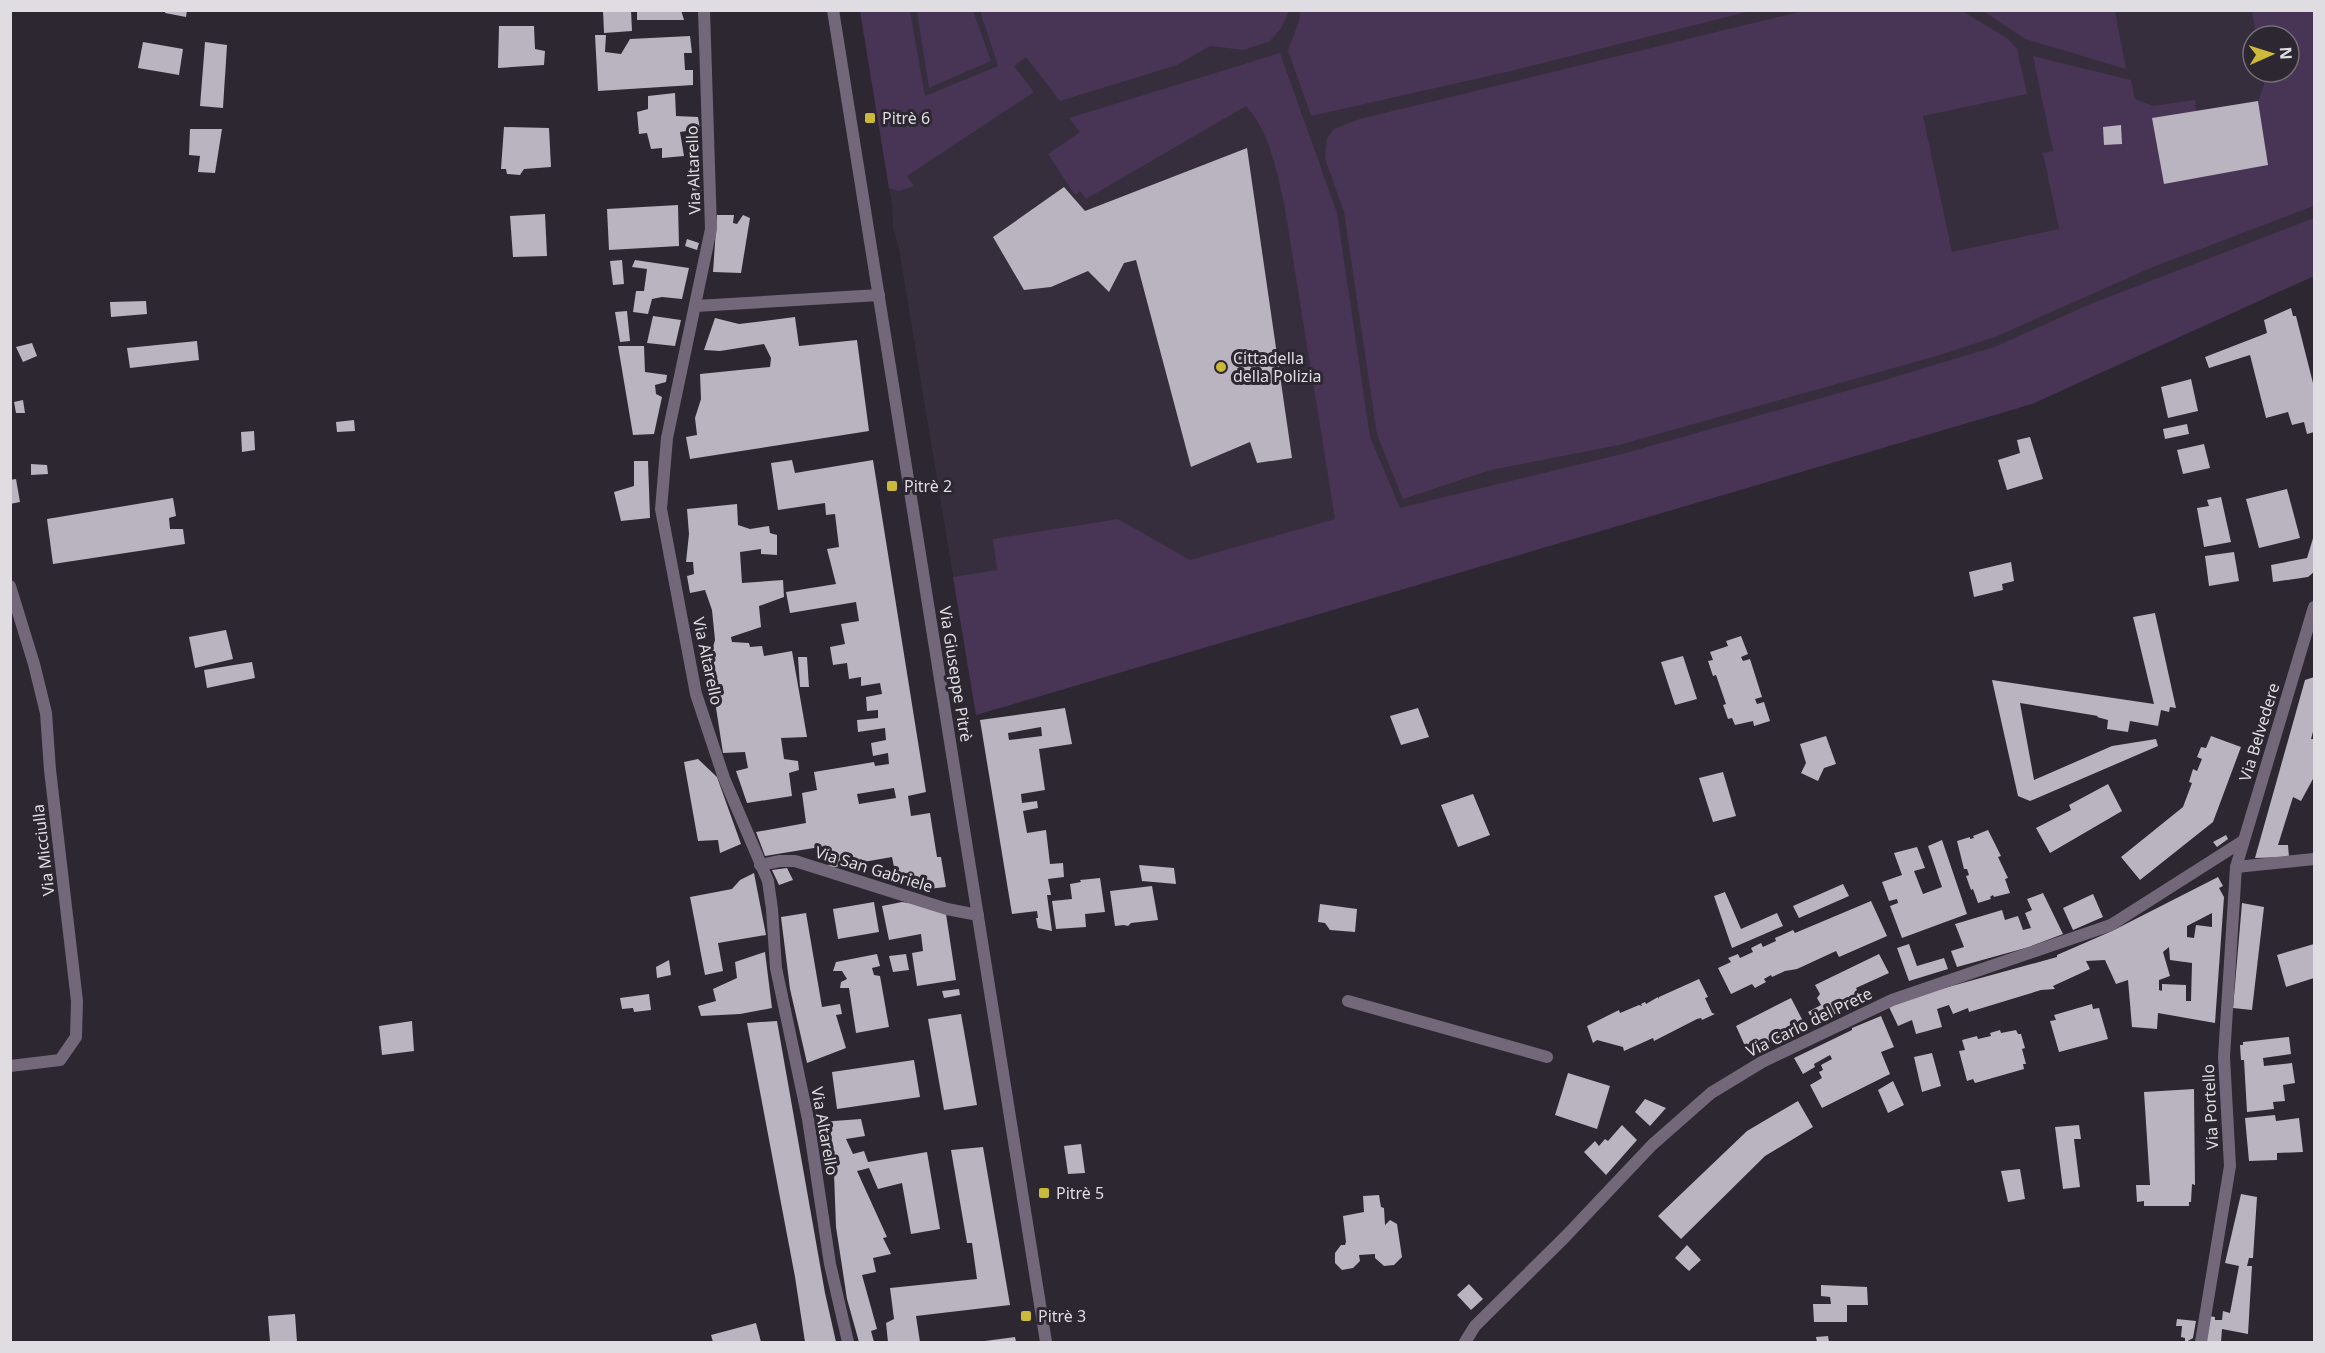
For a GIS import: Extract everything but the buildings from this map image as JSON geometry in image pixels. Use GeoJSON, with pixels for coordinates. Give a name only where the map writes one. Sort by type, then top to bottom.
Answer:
{"type":"FeatureCollection","features":[{"type":"Feature","properties":{"kind":"street","name":"Via Altarello"},"geometry":{"type":"LineString","coordinates":[[704,10],[711,229],[667,438],[661,509],[696,694],[724,778],[768,881],[776,968],[808,1119],[830,1264],[848,1342]]}},
{"type":"Feature","properties":{"kind":"street","name":"Via Giuseppe Pitrè"},"geometry":{"type":"LineString","coordinates":[[833,10],[1046,1342]]}},
{"type":"Feature","properties":{"kind":"street"},"geometry":{"type":"LineString","coordinates":[[696,306],[879,295]]}},
{"type":"Feature","properties":{"kind":"street","name":"Via Micciulla"},"geometry":{"type":"LineString","coordinates":[[10,586],[34,664],[46,713],[50,770],[76,1001],[76,1037],[60,1060],[10,1066]]}},
{"type":"Feature","properties":{"kind":"street","name":"Via Belvedere"},"geometry":{"type":"LineString","coordinates":[[2236,867],[2314,607]]}},
{"type":"Feature","properties":{"kind":"street","name":"Via Carlo del Prete"},"geometry":{"type":"LineString","coordinates":[[1465,1342],[1475,1326],[1565,1237],[1652,1145],[1711,1093],[1762,1062],[1892,999],[2110,925],[2243,841]]}},
{"type":"Feature","properties":{"kind":"street"},"geometry":{"type":"LineString","coordinates":[[2236,867],[2314,859]]}},
{"type":"Feature","properties":{"kind":"street","name":"Via San Gabriele"},"geometry":{"type":"LineString","coordinates":[[760,865],[795,861],[947,909],[978,915]]}},
{"type":"Feature","properties":{"kind":"street","name":"Via Portello"},"geometry":{"type":"LineString","coordinates":[[2201,1342],[2230,1166],[2224,1057],[2236,867]]}},
{"type":"Feature","properties":{"kind":"street"},"geometry":{"type":"LineString","coordinates":[[1347,1001],[1547,1057]]}},
{"type":"Feature","properties":{"kind":"shaded area"},"geometry":{"type":"Polygon","coordinates":[[[1300,10],[1751,11],[1511,71],[1311,116],[1288,50],[1300,19],[1300,10]]]}},
{"type":"Feature","properties":{"kind":"shaded area"},"geometry":{"type":"Polygon","coordinates":[[[860,11],[2314,11],[2314,276],[2032,404],[976,715],[899,249],[893,228],[892,205],[860,11]]]}},
{"type":"Feature","properties":{"kind":"shaded area"},"geometry":{"type":"Polygon","coordinates":[[[860,11],[910,11],[925,96],[998,66],[980,11],[1289,11],[1282,27],[1270,41],[1244,50],[1210,46],[1177,65],[1060,101],[1026,57],[1014,66],[1034,92],[907,176],[914,186],[899,191],[889,188],[860,11]]]}},
{"type":"Feature","properties":{"kind":"shaded area"},"geometry":{"type":"Polygon","coordinates":[[[917,11],[973,11],[991,61],[929,88],[917,11]]]}},
{"type":"Feature","properties":{"kind":"shaded area"},"geometry":{"type":"Polygon","coordinates":[[[1803,11],[1962,11],[2007,38],[2017,49],[2027,94],[1923,116],[1952,252],[2059,229],[2043,153],[2053,151],[2033,56],[2131,80],[2135,99],[2153,106],[2195,100],[2196,111],[2153,118],[2164,184],[2268,165],[2258,101],[2264,84],[2301,84],[2301,24],[2254,24],[2252,11],[2314,11],[2314,206],[2153,267],[1995,337],[1940,355],[1619,445],[1491,470],[1403,499],[1377,435],[1344,212],[1325,159],[1327,138],[1334,129],[1360,119],[1803,11]]]}},
{"type":"Feature","properties":{"kind":"shaded area"},"geometry":{"type":"Polygon","coordinates":[[[1983,11],[2115,11],[2126,69],[2025,39],[1983,11]]]}},
{"type":"Feature","properties":{"kind":"shaded area"},"geometry":{"type":"Polygon","coordinates":[[[1280,53],[1337,213],[1370,437],[1400,508],[1622,454],[1997,346],[2088,305],[2314,218],[2314,276],[2032,404],[976,715],[953,577],[997,570],[993,539],[1118,519],[1190,560],[1335,519],[1284,203],[1271,152],[1254,116],[1246,106],[1086,199],[1080,191],[1075,195],[1048,154],[1080,132],[1069,118],[1280,53]]]}},
{"type":"Feature","properties":{"kind":"place","name":"Pitrè 6"},"geometry":{"type":"Point","coordinates":[870,118]}},
{"type":"Feature","properties":{"kind":"place","name":"Cittadella della Polizia"},"geometry":{"type":"Point","coordinates":[1221,367]}},
{"type":"Feature","properties":{"kind":"place","name":"Pitrè 2"},"geometry":{"type":"Point","coordinates":[892,486]}},
{"type":"Feature","properties":{"kind":"place","name":"Pitrè 5"},"geometry":{"type":"Point","coordinates":[1044,1193]}},
{"type":"Feature","properties":{"kind":"place","name":"Pitrè 3"},"geometry":{"type":"Point","coordinates":[1026,1316]}}]}
